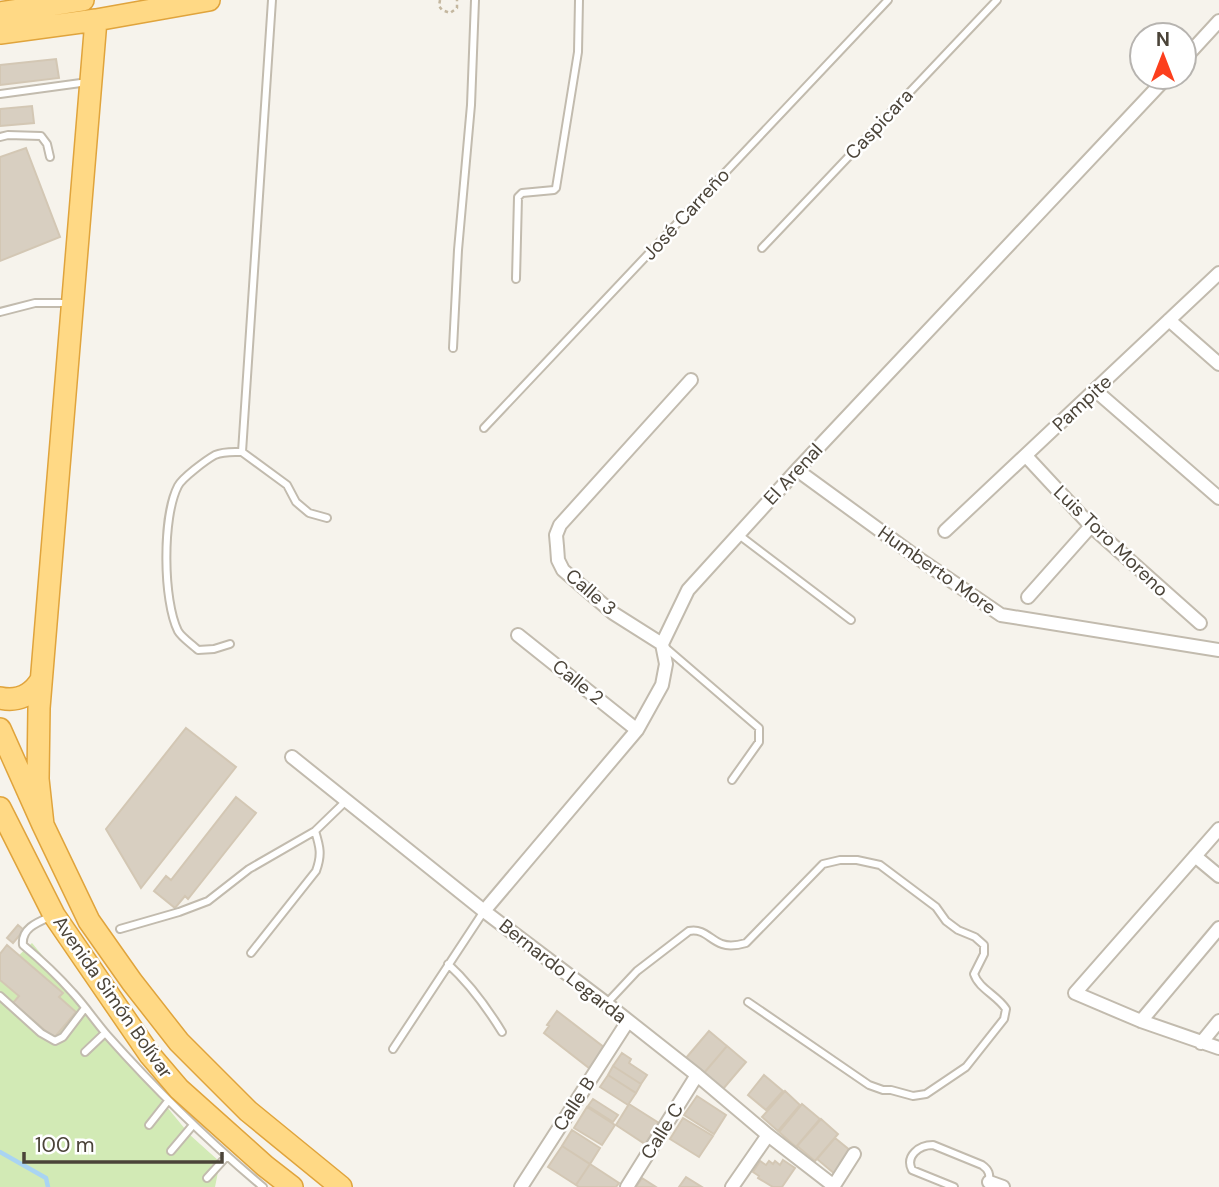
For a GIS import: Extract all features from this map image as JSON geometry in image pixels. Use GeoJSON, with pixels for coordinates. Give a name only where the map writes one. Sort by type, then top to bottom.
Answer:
{"type":"FeatureCollection","features":[{"type":"Feature","properties":{"kind":"highway"},"geometry":{"type":"LineString","coordinates":[[0,13],[83,0]]}},
{"type":"Feature","properties":{"kind":"highway"},"geometry":{"type":"LineString","coordinates":[[0,33],[96,20],[209,0]]}},
{"type":"Feature","properties":{"kind":"highway"},"geometry":{"type":"LineString","coordinates":[[43,825],[37,779],[41,680],[96,20]]}},
{"type":"Feature","properties":{"kind":"highway"},"geometry":{"type":"LineString","coordinates":[[0,698],[12,699],[26,695],[41,680]]}},
{"type":"Feature","properties":{"kind":"highway","name":"Avenida Simón Bolívar"},"geometry":{"type":"LineString","coordinates":[[0,729],[89,921],[132,982],[179,1042],[248,1111],[341,1187]]}},
{"type":"Feature","properties":{"kind":"highway","name":"Avenida Simón Bolívar"},"geometry":{"type":"LineString","coordinates":[[2,818],[54,915],[150,1055],[179,1089],[292,1187]]}},
{"type":"Feature","properties":{"kind":"street"},"geometry":{"type":"LineString","coordinates":[[1198,44],[1219,22]]}},
{"type":"Feature","properties":{"kind":"street","name":"El Arenal"},"geometry":{"type":"LineString","coordinates":[[484,911],[637,730],[662,685],[666,664],[662,644],[688,590],[737,534],[1154,91]]}},
{"type":"Feature","properties":{"kind":"street","name":"Pampite"},"geometry":{"type":"LineString","coordinates":[[945,531],[1219,274]]}},
{"type":"Feature","properties":{"kind":"street"},"geometry":{"type":"LineString","coordinates":[[1170,320],[1219,364]]}},
{"type":"Feature","properties":{"kind":"street","name":"Calle 3"},"geometry":{"type":"LineString","coordinates":[[662,644],[613,613],[563,570],[558,560],[556,535],[560,525],[691,380]]}},
{"type":"Feature","properties":{"kind":"street"},"geometry":{"type":"LineString","coordinates":[[1096,391],[1219,498]]}},
{"type":"Feature","properties":{"kind":"street","name":"Luis Toro Moreno"},"geometry":{"type":"LineString","coordinates":[[1026,456],[1091,526],[1200,623]]}},
{"type":"Feature","properties":{"kind":"street","name":"Humberto More"},"geometry":{"type":"LineString","coordinates":[[797,470],[1001,615],[1219,650]]}},
{"type":"Feature","properties":{"kind":"street"},"geometry":{"type":"LineString","coordinates":[[1028,597],[1091,526]]}},
{"type":"Feature","properties":{"kind":"street","name":"Calle 2"},"geometry":{"type":"LineString","coordinates":[[518,635],[637,730]]}},
{"type":"Feature","properties":{"kind":"street","name":"Bernardo Legarda"},"geometry":{"type":"LineString","coordinates":[[292,757],[484,911],[697,1075],[833,1187]]}},
{"type":"Feature","properties":{"kind":"street"},"geometry":{"type":"LineString","coordinates":[[1219,829],[1075,993],[1141,1021],[1219,1048]]}},
{"type":"Feature","properties":{"kind":"street"},"geometry":{"type":"LineString","coordinates":[[1195,856],[1219,876]]}},
{"type":"Feature","properties":{"kind":"street"},"geometry":{"type":"LineString","coordinates":[[1141,1021],[1219,928]]}},
{"type":"Feature","properties":{"kind":"street","name":"Calle B"},"geometry":{"type":"LineString","coordinates":[[521,1187],[628,1021]]}},
{"type":"Feature","properties":{"kind":"street"},"geometry":{"type":"LineString","coordinates":[[1201,1043],[1219,1021]]}},
{"type":"Feature","properties":{"kind":"street","name":"Calle C"},"geometry":{"type":"LineString","coordinates":[[627,1187],[697,1075]]}},
{"type":"Feature","properties":{"kind":"street"},"geometry":{"type":"LineString","coordinates":[[732,1187],[768,1135]]}},
{"type":"Feature","properties":{"kind":"street"},"geometry":{"type":"LineString","coordinates":[[833,1187],[854,1154]]}},
{"type":"Feature","properties":{"kind":"lane"},"geometry":{"type":"LineString","coordinates":[[242,452],[272,0]]}},
{"type":"Feature","properties":{"kind":"lane"},"geometry":{"type":"LineString","coordinates":[[453,348],[458,250],[471,105],[475,0]]}},
{"type":"Feature","properties":{"kind":"lane"},"geometry":{"type":"LineString","coordinates":[[516,279],[518,197],[522,193],[556,188],[578,52],[579,0]]}},
{"type":"Feature","properties":{"kind":"lane","name":"José Carreño"},"geometry":{"type":"LineString","coordinates":[[484,428],[887,0]]}},
{"type":"Feature","properties":{"kind":"lane","name":"Caspicara"},"geometry":{"type":"LineString","coordinates":[[762,248],[997,0]]}},
{"type":"Feature","properties":{"kind":"lane"},"geometry":{"type":"LineString","coordinates":[[0,94],[92,82]]}},
{"type":"Feature","properties":{"kind":"lane"},"geometry":{"type":"LineString","coordinates":[[0,137],[41,136],[47,144],[50,158]]}},
{"type":"Feature","properties":{"kind":"lane"},"geometry":{"type":"LineString","coordinates":[[0,312],[35,303],[72,304]]}},
{"type":"Feature","properties":{"kind":"lane"},"geometry":{"type":"LineString","coordinates":[[230,644],[198,650],[179,633],[170,601],[165,552],[178,485],[216,455],[242,452],[286,485],[296,502],[309,513],[327,518]]}},
{"type":"Feature","properties":{"kind":"lane"},"geometry":{"type":"LineString","coordinates":[[737,534],[851,620]]}},
{"type":"Feature","properties":{"kind":"lane","name":"Calle 3"},"geometry":{"type":"LineString","coordinates":[[662,644],[759,729],[759,742],[733,780]]}},
{"type":"Feature","properties":{"kind":"lane"},"geometry":{"type":"LineString","coordinates":[[120,929],[208,901],[249,869],[315,831],[347,800]]}},
{"type":"Feature","properties":{"kind":"lane"},"geometry":{"type":"LineString","coordinates":[[251,953],[316,871],[320,848],[315,831]]}},
{"type":"Feature","properties":{"kind":"lane"},"geometry":{"type":"LineString","coordinates":[[607,1004],[637,971],[689,931],[703,932],[726,945],[746,943],[823,864],[857,860],[880,865],[936,907],[946,921],[984,945],[984,954],[974,974],[977,982],[1001,1001],[1006,1009],[1004,1019],[966,1067],[926,1094],[913,1096],[869,1085],[748,1002]]}},
{"type":"Feature","properties":{"kind":"lane"},"geometry":{"type":"LineString","coordinates":[[393,1049],[484,911]]}},
{"type":"Feature","properties":{"kind":"lane"},"geometry":{"type":"LineString","coordinates":[[54,915],[37,922],[27,930],[23,936],[23,945],[75,994],[105,1033],[167,1101],[263,1187]]}},
{"type":"Feature","properties":{"kind":"lane"},"geometry":{"type":"LineString","coordinates":[[448,964],[486,1005],[502,1032]]}},
{"type":"Feature","properties":{"kind":"lane"},"geometry":{"type":"LineString","coordinates":[[0,996],[41,1033],[55,1041],[63,1037],[85,1008]]}},
{"type":"Feature","properties":{"kind":"lane"},"geometry":{"type":"LineString","coordinates":[[85,1052],[105,1033]]}},
{"type":"Feature","properties":{"kind":"lane"},"geometry":{"type":"LineString","coordinates":[[149,1125],[167,1101]]}},
{"type":"Feature","properties":{"kind":"lane"},"geometry":{"type":"LineString","coordinates":[[171,1151],[193,1125]]}},
{"type":"Feature","properties":{"kind":"lane"},"geometry":{"type":"LineString","coordinates":[[954,1187],[912,1170],[909,1158],[918,1149],[933,1145],[982,1165],[988,1169],[994,1185]]}},
{"type":"Feature","properties":{"kind":"lane"},"geometry":{"type":"LineString","coordinates":[[206,1178],[227,1156]]}},
{"type":"Feature","properties":{"kind":"path"},"geometry":{"type":"LineString","coordinates":[[440,0],[439,6],[442,10],[450,13],[457,8],[457,0]]}},
{"type":"Feature","properties":{"kind":"green space"},"geometry":{"type":"Polygon","coordinates":[[[32,943],[190,1135],[220,1162],[215,1187],[0,1187],[0,973],[32,943]]]}},
{"type":"Feature","properties":{"kind":"building"},"geometry":{"type":"Polygon","coordinates":[[[56,59],[59,78],[0,85],[0,65],[56,59]]]}},
{"type":"Feature","properties":{"kind":"building"},"geometry":{"type":"Polygon","coordinates":[[[32,106],[34,123],[0,126],[0,109],[32,106]]]}},
{"type":"Feature","properties":{"kind":"building"},"geometry":{"type":"Polygon","coordinates":[[[26,148],[60,237],[0,261],[0,157],[26,148]]]}},
{"type":"Feature","properties":{"kind":"building"},"geometry":{"type":"Polygon","coordinates":[[[186,728],[236,767],[141,888],[106,829],[186,728]]]}},
{"type":"Feature","properties":{"kind":"building"},"geometry":{"type":"Polygon","coordinates":[[[236,797],[256,813],[188,899],[185,896],[175,908],[154,891],[166,876],[171,880],[236,797]]]}},
{"type":"Feature","properties":{"kind":"building"},"geometry":{"type":"Polygon","coordinates":[[[18,925],[24,930],[13,943],[7,938],[18,925]]]}},
{"type":"Feature","properties":{"kind":"building"},"geometry":{"type":"Polygon","coordinates":[[[7,945],[63,993],[59,997],[76,1012],[54,1038],[13,1003],[19,996],[0,980],[0,954],[7,945]]]}},
{"type":"Feature","properties":{"kind":"building"},"geometry":{"type":"Polygon","coordinates":[[[557,1011],[605,1048],[589,1068],[544,1033],[557,1011]]]}},
{"type":"Feature","properties":{"kind":"building"},"geometry":{"type":"Polygon","coordinates":[[[709,1031],[727,1046],[704,1073],[686,1058],[709,1031]]]}},
{"type":"Feature","properties":{"kind":"building"},"geometry":{"type":"Polygon","coordinates":[[[727,1046],[746,1062],[723,1089],[704,1073],[727,1046]]]}},
{"type":"Feature","properties":{"kind":"building"},"geometry":{"type":"Polygon","coordinates":[[[622,1053],[631,1059],[629,1063],[647,1075],[641,1084],[613,1066],[622,1053]]]}},
{"type":"Feature","properties":{"kind":"building"},"geometry":{"type":"Polygon","coordinates":[[[613,1066],[641,1084],[636,1093],[608,1075],[613,1066]]]}},
{"type":"Feature","properties":{"kind":"building"},"geometry":{"type":"Polygon","coordinates":[[[608,1075],[636,1093],[628,1105],[600,1087],[608,1075]]]}},
{"type":"Feature","properties":{"kind":"building"},"geometry":{"type":"Polygon","coordinates":[[[764,1075],[783,1091],[766,1110],[748,1095],[764,1075]]]}},
{"type":"Feature","properties":{"kind":"building"},"geometry":{"type":"Polygon","coordinates":[[[785,1091],[800,1105],[778,1131],[762,1117],[785,1091]]]}},
{"type":"Feature","properties":{"kind":"building"},"geometry":{"type":"Polygon","coordinates":[[[697,1096],[726,1115],[714,1134],[684,1115],[697,1096]]]}},
{"type":"Feature","properties":{"kind":"building"},"geometry":{"type":"Polygon","coordinates":[[[593,1099],[618,1115],[613,1122],[588,1106],[593,1099]]]}},
{"type":"Feature","properties":{"kind":"building"},"geometry":{"type":"Polygon","coordinates":[[[629,1104],[659,1123],[645,1144],[616,1125],[629,1104]]]}},
{"type":"Feature","properties":{"kind":"building"},"geometry":{"type":"Polygon","coordinates":[[[802,1104],[820,1119],[796,1147],[779,1132],[802,1104]]]}},
{"type":"Feature","properties":{"kind":"building"},"geometry":{"type":"Polygon","coordinates":[[[587,1107],[615,1125],[602,1145],[574,1128],[587,1107]]]}},
{"type":"Feature","properties":{"kind":"building"},"geometry":{"type":"Polygon","coordinates":[[[683,1118],[713,1136],[699,1157],[670,1139],[683,1118]]]}},
{"type":"Feature","properties":{"kind":"building"},"geometry":{"type":"Polygon","coordinates":[[[821,1119],[838,1134],[815,1161],[797,1146],[821,1119]]]}},
{"type":"Feature","properties":{"kind":"building"},"geometry":{"type":"Polygon","coordinates":[[[572,1130],[600,1148],[590,1164],[562,1146],[572,1130]]]}},
{"type":"Feature","properties":{"kind":"building"},"geometry":{"type":"Polygon","coordinates":[[[835,1138],[851,1151],[836,1175],[817,1159],[835,1138]]]}},
{"type":"Feature","properties":{"kind":"building"},"geometry":{"type":"Polygon","coordinates":[[[562,1146],[590,1164],[576,1185],[548,1167],[562,1146]]]}},
{"type":"Feature","properties":{"kind":"building"},"geometry":{"type":"Polygon","coordinates":[[[783,1160],[795,1168],[782,1187],[773,1187],[753,1172],[760,1161],[766,1165],[769,1161],[773,1164],[775,1161],[780,1165],[783,1160]]]}},
{"type":"Feature","properties":{"kind":"building"},"geometry":{"type":"Polygon","coordinates":[[[590,1164],[619,1183],[616,1187],[576,1185],[590,1164]]]}},
{"type":"Feature","properties":{"kind":"building"},"geometry":{"type":"Polygon","coordinates":[[[686,1177],[702,1187],[679,1187],[686,1177]]]}},
{"type":"Feature","properties":{"kind":"building"},"geometry":{"type":"Polygon","coordinates":[[[642,1178],[656,1187],[636,1187],[642,1178]]]}},
{"type":"Feature","properties":{"kind":"waterway"},"geometry":{"type":"LineString","coordinates":[[0,1152],[46,1178],[48,1187]]}}]}
